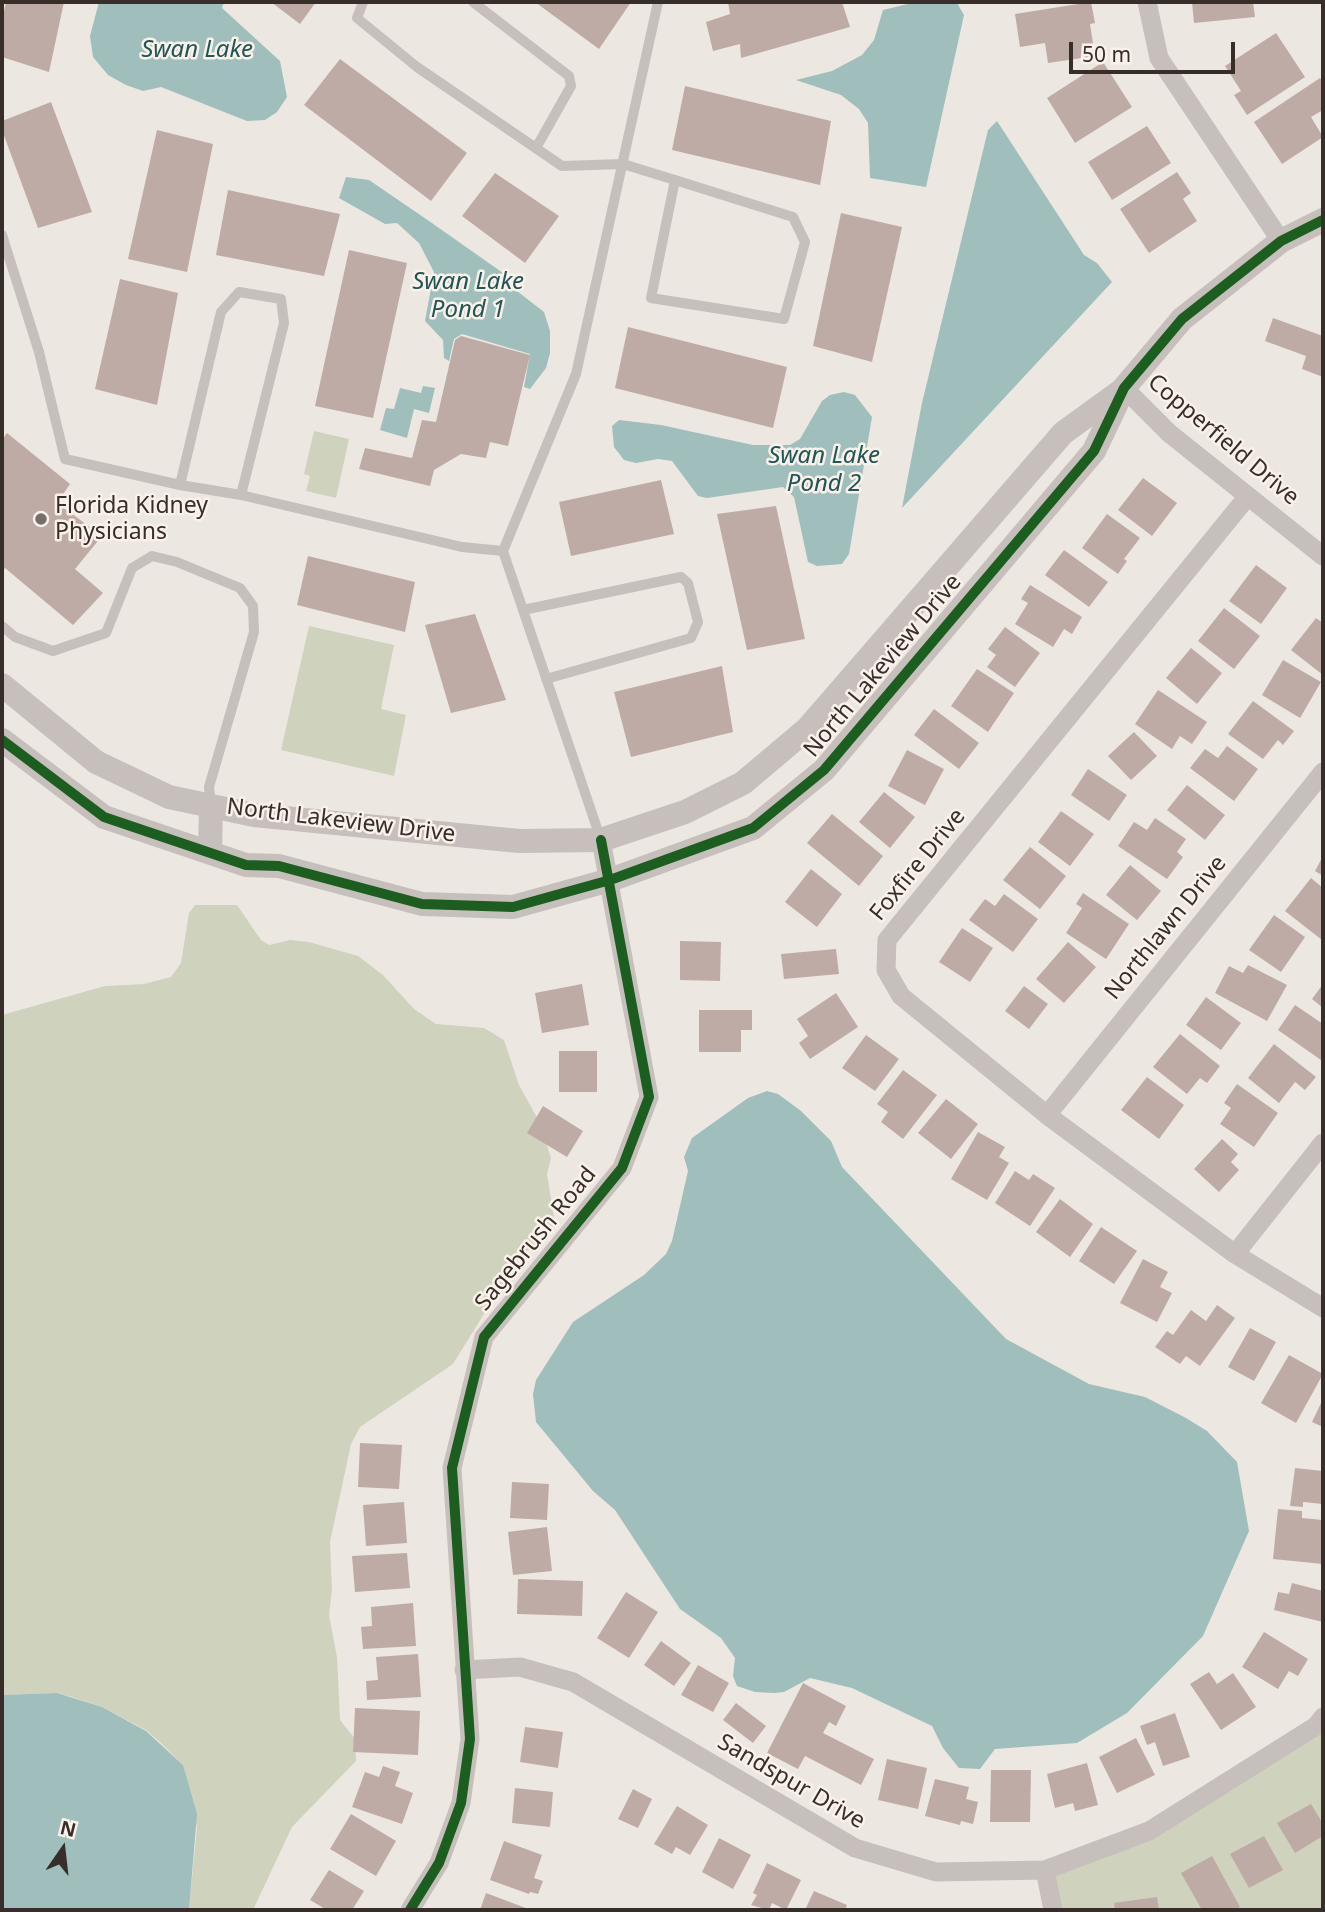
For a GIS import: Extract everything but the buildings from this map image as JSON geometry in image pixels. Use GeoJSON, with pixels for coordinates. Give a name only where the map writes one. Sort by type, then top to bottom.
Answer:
{"type":"FeatureCollection","features":[{"type":"Feature","properties":{"kind":"street"},"geometry":{"type":"LineString","coordinates":[[1147,2],[1159,58],[1281,241]]}},
{"type":"Feature","properties":{"kind":"street","name":"North Lakeview Drive"},"geometry":{"type":"LineString","coordinates":[[2,685],[96,762],[169,797],[254,814],[519,841],[601,840],[685,812],[743,783],[807,729],[886,641],[1063,433],[1124,388],[1182,319],[1281,241],[1323,220]]}},
{"type":"Feature","properties":{"kind":"street","name":"North Lakeview Drive"},"geometry":{"type":"LineString","coordinates":[[2,740],[104,817],[246,864],[279,866],[422,904],[513,907],[610,880],[753,828],[824,770],[1094,451],[1124,388]]}},
{"type":"Feature","properties":{"kind":"street","name":"Copperfield Drive"},"geometry":{"type":"LineString","coordinates":[[1124,388],[1169,433],[1323,556]]}},
{"type":"Feature","properties":{"kind":"street","name":"Foxfire Drive"},"geometry":{"type":"LineString","coordinates":[[1248,496],[887,940],[886,970],[901,996],[1047,1115],[1235,1254],[1323,1308]]}},
{"type":"Feature","properties":{"kind":"street"},"geometry":{"type":"LineString","coordinates":[[886,641],[912,664]]}},
{"type":"Feature","properties":{"kind":"street","name":"Northlawn Drive"},"geometry":{"type":"LineString","coordinates":[[1047,1115],[1323,772]]}},
{"type":"Feature","properties":{"kind":"street"},"geometry":{"type":"LineString","coordinates":[[210,852],[211,806]]}},
{"type":"Feature","properties":{"kind":"street","name":"Sagebrush Road"},"geometry":{"type":"LineString","coordinates":[[410,1910],[439,1863],[461,1803],[470,1739],[452,1468],[484,1337],[622,1168],[649,1097],[601,840]]}},
{"type":"Feature","properties":{"kind":"street"},"geometry":{"type":"LineString","coordinates":[[1235,1254],[1323,1143]]}},
{"type":"Feature","properties":{"kind":"street","name":"Sandspur Drive"},"geometry":{"type":"LineString","coordinates":[[464,1670],[520,1667],[573,1682],[855,1849],[936,1872],[1045,1870],[1149,1831],[1316,1726],[1323,1717]]}},
{"type":"Feature","properties":{"kind":"street"},"geometry":{"type":"LineString","coordinates":[[1045,1870],[1053,1910]]}},
{"type":"Feature","properties":{"kind":"lane"},"geometry":{"type":"LineString","coordinates":[[363,2],[358,18],[417,67],[562,166],[623,164],[793,217],[805,242],[784,319],[651,298],[674,180]]}},
{"type":"Feature","properties":{"kind":"lane"},"geometry":{"type":"LineString","coordinates":[[473,2],[569,76],[571,86],[536,148]]}},
{"type":"Feature","properties":{"kind":"lane"},"geometry":{"type":"LineString","coordinates":[[601,840],[503,551],[576,374],[658,2]]}},
{"type":"Feature","properties":{"kind":"lane"},"geometry":{"type":"LineString","coordinates":[[2,234],[40,352],[65,459],[180,485],[241,495],[462,547],[503,551]]}},
{"type":"Feature","properties":{"kind":"lane"},"geometry":{"type":"LineString","coordinates":[[180,485],[221,312],[239,292],[281,299],[284,323],[241,495]]}},
{"type":"Feature","properties":{"kind":"lane"},"geometry":{"type":"LineString","coordinates":[[2,626],[15,637],[52,651],[106,633],[132,568],[152,556],[177,562],[240,588],[253,606],[254,632],[209,787],[211,806]]}},
{"type":"Feature","properties":{"kind":"lane"},"geometry":{"type":"LineString","coordinates":[[523,610],[681,577],[688,583],[698,622],[691,638],[546,679]]}},
{"type":"Feature","properties":{"kind":"green space"},"geometry":{"type":"Polygon","coordinates":[[[314,431],[349,439],[336,498],[306,491],[310,476],[304,474],[314,431]]]}},
{"type":"Feature","properties":{"kind":"green space"},"geometry":{"type":"Polygon","coordinates":[[[309,626],[394,645],[381,709],[406,715],[394,776],[281,750],[309,626]]]}},
{"type":"Feature","properties":{"kind":"green space"},"geometry":{"type":"Polygon","coordinates":[[[195,905],[237,905],[261,940],[269,945],[290,940],[309,942],[358,956],[383,975],[414,1009],[436,1024],[484,1028],[504,1040],[519,1085],[540,1123],[551,1158],[547,1174],[555,1224],[516,1262],[453,1364],[360,1427],[351,1444],[330,1542],[332,1589],[329,1615],[337,1657],[340,1720],[355,1739],[356,1761],[292,1827],[253,1910],[189,1910],[197,1827],[183,1765],[146,1730],[102,1707],[57,1693],[2,1695],[2,1015],[105,986],[144,984],[171,977],[181,963],[189,913],[195,905]]]}},
{"type":"Feature","properties":{"kind":"green space"},"geometry":{"type":"Polygon","coordinates":[[[1323,1717],[1323,1910],[1053,1910],[1045,1870],[1149,1831],[1323,1717]]]}},
{"type":"Feature","properties":{"kind":"water","name":"Swan Lake"},"geometry":{"type":"Polygon","coordinates":[[[99,2],[224,2],[222,8],[280,61],[287,97],[277,112],[265,120],[247,121],[161,87],[143,91],[126,85],[108,75],[93,57],[90,36],[99,2]]]}},
{"type":"Feature","properties":{"kind":"water"},"geometry":{"type":"Polygon","coordinates":[[[912,3],[957,3],[964,15],[926,187],[870,178],[868,123],[859,109],[841,95],[796,80],[832,71],[862,55],[874,40],[883,10],[912,3]]]}},
{"type":"Feature","properties":{"kind":"water"},"geometry":{"type":"Polygon","coordinates":[[[997,121],[1084,255],[1097,263],[1112,282],[902,508],[922,403],[988,130],[997,121]]]}},
{"type":"Feature","properties":{"kind":"water","name":"Swan Lake Pond 1"},"geometry":{"type":"Polygon","coordinates":[[[346,177],[369,180],[503,273],[504,281],[544,312],[550,331],[550,353],[546,368],[530,389],[524,387],[530,354],[462,334],[454,339],[449,361],[444,358],[443,340],[425,321],[434,272],[419,243],[397,223],[385,224],[339,198],[346,177]]]}},
{"type":"Feature","properties":{"kind":"water"},"geometry":{"type":"Polygon","coordinates":[[[423,386],[435,388],[429,413],[414,409],[407,438],[380,430],[386,408],[394,409],[400,388],[421,393],[423,386]]]}},
{"type":"Feature","properties":{"kind":"water","name":"Swan Lake Pond 2"},"geometry":{"type":"Polygon","coordinates":[[[844,392],[855,395],[872,417],[849,554],[842,564],[817,566],[808,562],[794,497],[783,487],[707,498],[698,496],[672,461],[658,459],[636,463],[624,460],[614,447],[612,426],[619,420],[661,425],[753,445],[790,445],[800,439],[822,401],[830,395],[844,392]]]}},
{"type":"Feature","properties":{"kind":"water"},"geometry":{"type":"Polygon","coordinates":[[[767,1091],[778,1094],[801,1111],[831,1141],[842,1167],[1006,1339],[1089,1384],[1145,1397],[1186,1418],[1207,1431],[1237,1462],[1249,1531],[1203,1636],[1127,1713],[1077,1743],[995,1749],[980,1769],[959,1768],[943,1748],[932,1726],[852,1688],[810,1678],[784,1692],[755,1692],[737,1686],[733,1676],[735,1658],[721,1638],[680,1609],[615,1510],[593,1491],[536,1422],[533,1394],[536,1380],[573,1322],[644,1275],[666,1254],[672,1241],[688,1171],[684,1157],[692,1138],[748,1098],[767,1091]]]}},
{"type":"Feature","properties":{"kind":"water"},"geometry":{"type":"Polygon","coordinates":[[[57,1693],[102,1707],[146,1731],[183,1765],[197,1814],[189,1910],[2,1910],[2,1695],[57,1693]]]}},
{"type":"Feature","properties":{"kind":"cycle path"},"geometry":{"type":"LineString","coordinates":[[2,740],[104,817],[246,865],[279,866],[422,904],[513,907],[610,880],[753,828],[824,770],[1094,451],[1124,388],[1182,319],[1281,241],[1323,220]]}},
{"type":"Feature","properties":{"kind":"cycle path"},"geometry":{"type":"LineString","coordinates":[[410,1910],[439,1863],[461,1803],[470,1739],[452,1468],[484,1337],[622,1168],[649,1097],[601,840]]}},
{"type":"Feature","properties":{"kind":"place","name":"Florida Kidney Physicians"},"geometry":{"type":"Point","coordinates":[41,519]}}]}
